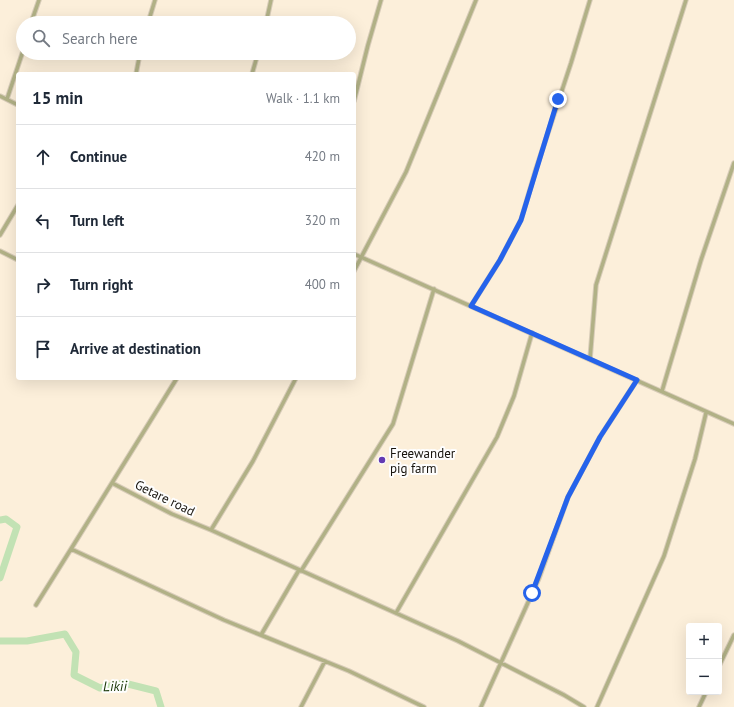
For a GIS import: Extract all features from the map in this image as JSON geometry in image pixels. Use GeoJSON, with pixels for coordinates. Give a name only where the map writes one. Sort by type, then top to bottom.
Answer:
{"type":"FeatureCollection","features":[{"type":"Feature","properties":{"kind":"street"},"geometry":{"type":"LineString","coordinates":[[33,16],[38,0]]}},
{"type":"Feature","properties":{"kind":"street"},"geometry":{"type":"LineString","coordinates":[[150,16],[155,0]]}},
{"type":"Feature","properties":{"kind":"street"},"geometry":{"type":"LineString","coordinates":[[268,16],[271,0]]}},
{"type":"Feature","properties":{"kind":"street"},"geometry":{"type":"LineString","coordinates":[[356,93],[381,0]]}},
{"type":"Feature","properties":{"kind":"street"},"geometry":{"type":"LineString","coordinates":[[356,268],[406,172],[476,0]]}},
{"type":"Feature","properties":{"kind":"street"},"geometry":{"type":"LineString","coordinates":[[471,306],[500,260],[521,220],[590,0]]}},
{"type":"Feature","properties":{"kind":"street"},"geometry":{"type":"LineString","coordinates":[[590,359],[596,285],[686,0]]}},
{"type":"Feature","properties":{"kind":"street"},"geometry":{"type":"LineString","coordinates":[[7,99],[20,60]]}},
{"type":"Feature","properties":{"kind":"street"},"geometry":{"type":"LineString","coordinates":[[136,72],[139,60]]}},
{"type":"Feature","properties":{"kind":"street"},"geometry":{"type":"LineString","coordinates":[[253,72],[256,60]]}},
{"type":"Feature","properties":{"kind":"street"},"geometry":{"type":"LineString","coordinates":[[0,96],[16,103]]}},
{"type":"Feature","properties":{"kind":"street"},"geometry":{"type":"LineString","coordinates":[[662,391],[702,260],[734,163]]}},
{"type":"Feature","properties":{"kind":"street"},"geometry":{"type":"LineString","coordinates":[[0,235],[16,208]]}},
{"type":"Feature","properties":{"kind":"street"},"geometry":{"type":"LineString","coordinates":[[0,251],[16,259]]}},
{"type":"Feature","properties":{"kind":"street"},"geometry":{"type":"LineString","coordinates":[[356,255],[662,391],[706,413],[734,424]]}},
{"type":"Feature","properties":{"kind":"street"},"geometry":{"type":"LineString","coordinates":[[260,635],[393,424],[434,289]]}},
{"type":"Feature","properties":{"kind":"street"},"geometry":{"type":"LineString","coordinates":[[396,614],[496,437],[514,396],[532,333]]}},
{"type":"Feature","properties":{"kind":"street"},"geometry":{"type":"LineString","coordinates":[[36,605],[176,380]]}},
{"type":"Feature","properties":{"kind":"street"},"geometry":{"type":"LineString","coordinates":[[211,530],[253,461],[295,380]]}},
{"type":"Feature","properties":{"kind":"street"},"geometry":{"type":"LineString","coordinates":[[481,707],[502,663],[538,578],[568,497],[600,437],[637,380]]}},
{"type":"Feature","properties":{"kind":"street"},"geometry":{"type":"LineString","coordinates":[[597,707],[664,556],[693,466],[706,413]]}},
{"type":"Feature","properties":{"kind":"street","name":"Getare road"},"geometry":{"type":"LineString","coordinates":[[112,483],[172,514],[211,530],[458,641],[564,695],[584,707]]}},
{"type":"Feature","properties":{"kind":"street"},"geometry":{"type":"LineString","coordinates":[[71,549],[216,616],[325,661],[424,707]]}},
{"type":"Feature","properties":{"kind":"street"},"geometry":{"type":"LineString","coordinates":[[722,660],[734,635]]}},
{"type":"Feature","properties":{"kind":"street"},"geometry":{"type":"LineString","coordinates":[[301,707],[325,661]]}},
{"type":"Feature","properties":{"kind":"street"},"geometry":{"type":"LineString","coordinates":[[699,707],[705,695]]}},
{"type":"Feature","properties":{"kind":"waterway","name":"Likii"},"geometry":{"type":"LineString","coordinates":[[0,520],[6,519],[17,527],[0,578]]}},
{"type":"Feature","properties":{"kind":"waterway","name":"Likii"},"geometry":{"type":"LineString","coordinates":[[0,641],[27,641],[65,634],[76,652],[74,675],[100,688],[124,683],[156,691],[161,707]]}},
{"type":"Feature","properties":{"kind":"place","name":"Freewander pig farm"},"geometry":{"type":"Point","coordinates":[382,460]}},
{"type":"Feature","properties":{"kind":"route"},"geometry":{"type":"LineString","coordinates":[[532,593],[568,497],[600,437],[637,380],[471,306],[500,260],[521,220],[531,183],[558,99]]}}]}
